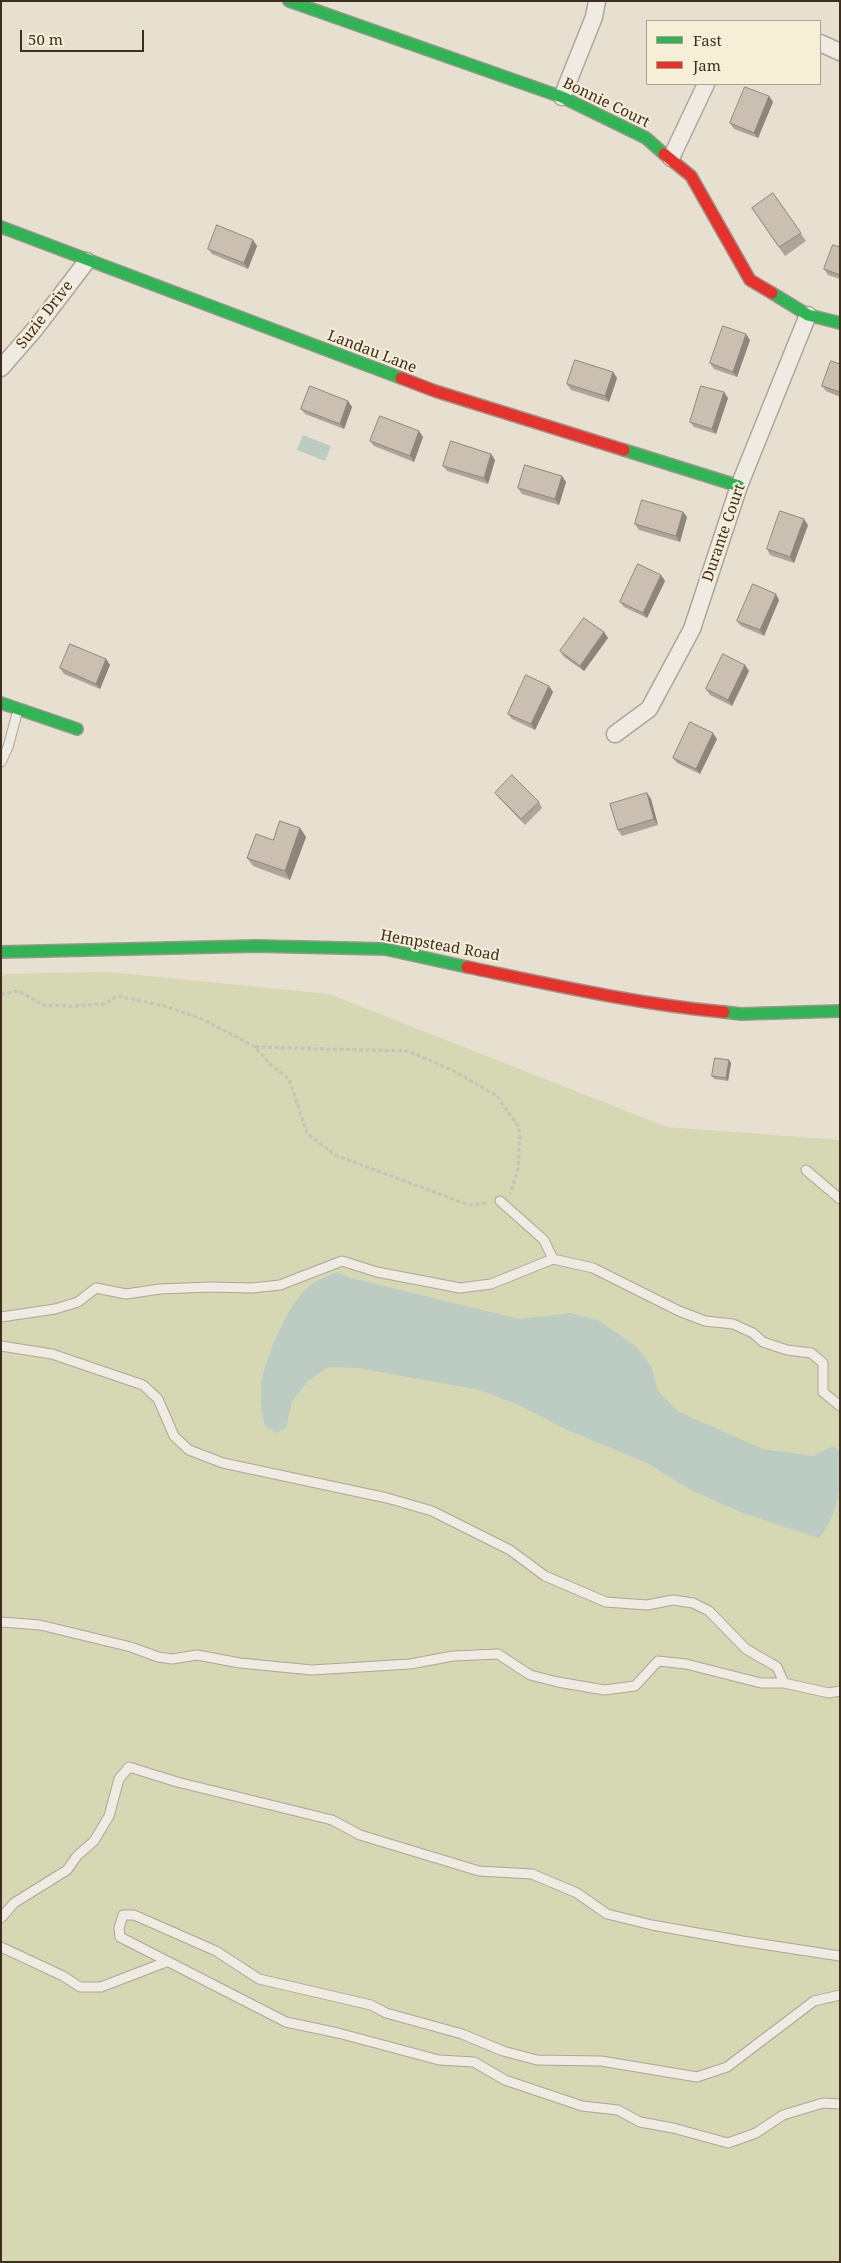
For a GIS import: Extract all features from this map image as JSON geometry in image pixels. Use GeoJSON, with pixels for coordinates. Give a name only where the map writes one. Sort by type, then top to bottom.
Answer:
{"type":"FeatureCollection","features":[{"type":"Feature","properties":{"kind":"street","name":"Bonnie Court"},"geometry":{"type":"LineString","coordinates":[[289,1],[562,97],[646,138],[691,176],[750,280],[808,315],[840,323]]}},
{"type":"Feature","properties":{"kind":"street"},"geometry":{"type":"LineString","coordinates":[[562,97],[594,17],[597,1]]}},
{"type":"Feature","properties":{"kind":"street"},"geometry":{"type":"LineString","coordinates":[[821,44],[840,52]]}},
{"type":"Feature","properties":{"kind":"street"},"geometry":{"type":"LineString","coordinates":[[671,158],[706,85]]}},
{"type":"Feature","properties":{"kind":"street","name":"Landau Lane"},"geometry":{"type":"LineString","coordinates":[[1,227],[435,391],[739,486]]}},
{"type":"Feature","properties":{"kind":"street","name":"Suzie Drive"},"geometry":{"type":"LineString","coordinates":[[1,368],[35,329],[87,261]]}},
{"type":"Feature","properties":{"kind":"street","name":"Durante Court"},"geometry":{"type":"LineString","coordinates":[[615,734],[649,709],[692,629],[739,486],[808,315]]}},
{"type":"Feature","properties":{"kind":"street"},"geometry":{"type":"LineString","coordinates":[[1,704],[77,729]]}},
{"type":"Feature","properties":{"kind":"street","name":"Hempstead Road"},"geometry":{"type":"LineString","coordinates":[[1,952],[257,946],[385,949],[590,993],[671,1007],[741,1014],[840,1011]]}},
{"type":"Feature","properties":{"kind":"lane"},"geometry":{"type":"LineString","coordinates":[[1,762],[8,747],[18,709]]}},
{"type":"Feature","properties":{"kind":"lane"},"geometry":{"type":"LineString","coordinates":[[806,1170],[840,1199]]}},
{"type":"Feature","properties":{"kind":"lane"},"geometry":{"type":"LineString","coordinates":[[500,1201],[544,1240],[553,1259]]}},
{"type":"Feature","properties":{"kind":"lane"},"geometry":{"type":"LineString","coordinates":[[1,1317],[55,1309],[78,1302],[96,1288],[126,1294],[160,1289],[252,1288],[280,1285],[342,1261],[377,1272],[460,1288],[491,1284],[553,1259],[593,1268],[705,1322],[733,1324],[753,1333],[762,1342],[787,1350],[810,1353],[823,1363],[823,1392],[840,1406]]}},
{"type":"Feature","properties":{"kind":"lane"},"geometry":{"type":"LineString","coordinates":[[1,1346],[52,1354],[143,1385],[158,1399],[174,1436],[189,1450],[223,1463],[387,1498],[432,1511],[510,1550],[545,1576],[606,1602],[647,1605],[673,1600],[693,1604],[709,1611],[746,1649],[778,1667],[784,1683]]}},
{"type":"Feature","properties":{"kind":"lane"},"geometry":{"type":"LineString","coordinates":[[1,1622],[40,1625],[131,1647],[158,1657],[172,1659],[197,1655],[240,1663],[312,1670],[401,1664],[452,1656],[498,1654],[530,1675],[604,1690],[635,1686],[658,1661],[686,1664],[761,1683],[784,1683],[829,1693],[840,1692]]}},
{"type":"Feature","properties":{"kind":"lane"},"geometry":{"type":"LineString","coordinates":[[1,1918],[14,1903],[67,1870],[77,1856],[94,1841],[109,1816],[119,1779],[129,1767],[177,1782],[332,1820],[360,1835],[479,1871],[532,1874],[577,1893],[607,1914],[742,1941],[840,1956]]}},
{"type":"Feature","properties":{"kind":"lane"},"geometry":{"type":"LineString","coordinates":[[840,1995],[814,2001],[727,2067],[697,2077],[601,2062],[537,2060],[503,2051],[462,2034],[386,2013],[371,2005],[259,1979],[216,1950],[134,1915],[123,1914],[118,1928],[120,1937],[286,2022],[338,2033],[439,2060],[474,2062],[505,2080],[582,2106],[618,2110],[640,2122],[673,2128],[728,2143],[756,2133],[783,2115],[823,2103],[840,2104]]}},
{"type":"Feature","properties":{"kind":"lane"},"geometry":{"type":"LineString","coordinates":[[1,1948],[64,1976],[80,1987],[101,1987],[166,1962]]}},
{"type":"Feature","properties":{"kind":"path"},"geometry":{"type":"LineString","coordinates":[[1,994],[19,992],[43,1005],[71,1006],[104,1004],[118,996],[164,1006],[200,1018],[255,1047],[270,1064],[289,1079],[307,1133],[335,1155],[469,1205],[500,1201],[510,1193],[518,1170],[520,1135],[518,1126],[497,1096],[452,1070],[408,1050],[255,1047]]}},
{"type":"Feature","properties":{"kind":"green space"},"geometry":{"type":"Polygon","coordinates":[[[109,972],[329,994],[667,1127],[840,1140],[840,2262],[1,2262],[1,974],[109,972]]]}},
{"type":"Feature","properties":{"kind":"shaded area"},"geometry":{"type":"Polygon","coordinates":[[[303,435],[331,446],[325,461],[297,450],[303,435]]]}},
{"type":"Feature","properties":{"kind":"shaded area"},"geometry":{"type":"Polygon","coordinates":[[[337,1272],[351,1278],[519,1319],[570,1313],[598,1320],[637,1347],[651,1366],[658,1391],[679,1412],[763,1449],[813,1456],[833,1446],[840,1452],[840,1476],[838,1498],[832,1518],[819,1538],[745,1514],[693,1491],[647,1463],[565,1429],[519,1405],[480,1390],[358,1368],[328,1367],[308,1381],[292,1401],[286,1428],[277,1433],[265,1426],[261,1403],[263,1377],[271,1349],[285,1319],[301,1294],[312,1284],[337,1272]]]}},
{"type":"Feature","properties":{"kind":"building"},"geometry":{"type":"Polygon","coordinates":[[[745,87],[769,96],[754,133],[730,123],[745,87]]]}},
{"type":"Feature","properties":{"kind":"building"},"geometry":{"type":"Polygon","coordinates":[[[773,193],[801,233],[779,247],[752,208],[773,193]]]}},
{"type":"Feature","properties":{"kind":"building"},"geometry":{"type":"Polygon","coordinates":[[[217,225],[253,240],[244,263],[208,249],[217,225]]]}},
{"type":"Feature","properties":{"kind":"building"},"geometry":{"type":"Polygon","coordinates":[[[833,245],[840,247],[840,275],[824,269],[833,245]]]}},
{"type":"Feature","properties":{"kind":"building"},"geometry":{"type":"Polygon","coordinates":[[[723,326],[746,334],[733,372],[710,363],[723,326]]]}},
{"type":"Feature","properties":{"kind":"building"},"geometry":{"type":"Polygon","coordinates":[[[575,360],[613,372],[605,396],[567,384],[575,360]]]}},
{"type":"Feature","properties":{"kind":"building"},"geometry":{"type":"Polygon","coordinates":[[[831,361],[840,364],[840,392],[822,386],[831,361]]]}},
{"type":"Feature","properties":{"kind":"building"},"geometry":{"type":"Polygon","coordinates":[[[310,386],[348,401],[340,424],[301,409],[310,386]]]}},
{"type":"Feature","properties":{"kind":"building"},"geometry":{"type":"Polygon","coordinates":[[[701,386],[724,392],[712,429],[690,422],[701,386]]]}},
{"type":"Feature","properties":{"kind":"building"},"geometry":{"type":"Polygon","coordinates":[[[380,416],[419,431],[410,456],[370,441],[380,416]]]}},
{"type":"Feature","properties":{"kind":"building"},"geometry":{"type":"Polygon","coordinates":[[[451,441],[491,454],[484,478],[443,466],[451,441]]]}},
{"type":"Feature","properties":{"kind":"building"},"geometry":{"type":"Polygon","coordinates":[[[525,465],[562,476],[555,499],[518,488],[525,465]]]}},
{"type":"Feature","properties":{"kind":"building"},"geometry":{"type":"Polygon","coordinates":[[[642,500],[683,512],[676,536],[635,524],[642,500]]]}},
{"type":"Feature","properties":{"kind":"building"},"geometry":{"type":"Polygon","coordinates":[[[780,511],[804,519],[790,557],[767,549],[780,511]]]}},
{"type":"Feature","properties":{"kind":"building"},"geometry":{"type":"Polygon","coordinates":[[[638,564],[661,575],[643,613],[620,602],[638,564]]]}},
{"type":"Feature","properties":{"kind":"building"},"geometry":{"type":"Polygon","coordinates":[[[753,584],[776,594],[760,630],[737,621],[753,584]]]}},
{"type":"Feature","properties":{"kind":"building"},"geometry":{"type":"Polygon","coordinates":[[[584,618],[604,632],[580,666],[560,651],[584,618]]]}},
{"type":"Feature","properties":{"kind":"building"},"geometry":{"type":"Polygon","coordinates":[[[70,644],[106,659],[96,684],[60,668],[70,644]]]}},
{"type":"Feature","properties":{"kind":"building"},"geometry":{"type":"Polygon","coordinates":[[[723,654],[745,665],[728,700],[706,689],[723,654]]]}},
{"type":"Feature","properties":{"kind":"building"},"geometry":{"type":"Polygon","coordinates":[[[526,675],[549,686],[531,724],[508,714],[526,675]]]}},
{"type":"Feature","properties":{"kind":"building"},"geometry":{"type":"Polygon","coordinates":[[[690,722],[713,733],[696,769],[673,758],[690,722]]]}},
{"type":"Feature","properties":{"kind":"building"},"geometry":{"type":"Polygon","coordinates":[[[512,775],[539,802],[521,819],[495,793],[512,775]]]}},
{"type":"Feature","properties":{"kind":"building"},"geometry":{"type":"Polygon","coordinates":[[[647,793],[654,819],[618,830],[610,804],[647,793]]]}},
{"type":"Feature","properties":{"kind":"building"},"geometry":{"type":"Polygon","coordinates":[[[280,821],[300,828],[285,871],[247,858],[256,834],[273,840],[280,821]]]}},
{"type":"Feature","properties":{"kind":"building"},"geometry":{"type":"Polygon","coordinates":[[[715,1058],[729,1060],[726,1078],[712,1076],[715,1058]]]}},
{"type":"Feature","properties":{"kind":"traffic: fast"},"geometry":{"type":"LineString","coordinates":[[289,1],[562,97],[646,138],[664,154]]}},
{"type":"Feature","properties":{"kind":"traffic: fast"},"geometry":{"type":"LineString","coordinates":[[1,227],[401,378]]}},
{"type":"Feature","properties":{"kind":"traffic: fast"},"geometry":{"type":"LineString","coordinates":[[772,293],[808,315],[840,323]]}},
{"type":"Feature","properties":{"kind":"traffic: fast"},"geometry":{"type":"LineString","coordinates":[[624,450],[739,486]]}},
{"type":"Feature","properties":{"kind":"traffic: fast"},"geometry":{"type":"LineString","coordinates":[[1,703],[77,729]]}},
{"type":"Feature","properties":{"kind":"traffic: fast"},"geometry":{"type":"LineString","coordinates":[[1,952],[257,946],[385,949],[467,967]]}},
{"type":"Feature","properties":{"kind":"traffic: fast"},"geometry":{"type":"LineString","coordinates":[[724,1012],[741,1014],[840,1011]]}},
{"type":"Feature","properties":{"kind":"traffic: jam"},"geometry":{"type":"LineString","coordinates":[[664,154],[691,176],[750,280],[772,293]]}},
{"type":"Feature","properties":{"kind":"traffic: jam"},"geometry":{"type":"LineString","coordinates":[[401,378],[435,391],[624,450]]}},
{"type":"Feature","properties":{"kind":"traffic: jam"},"geometry":{"type":"LineString","coordinates":[[467,967],[627,999],[724,1012]]}}]}
